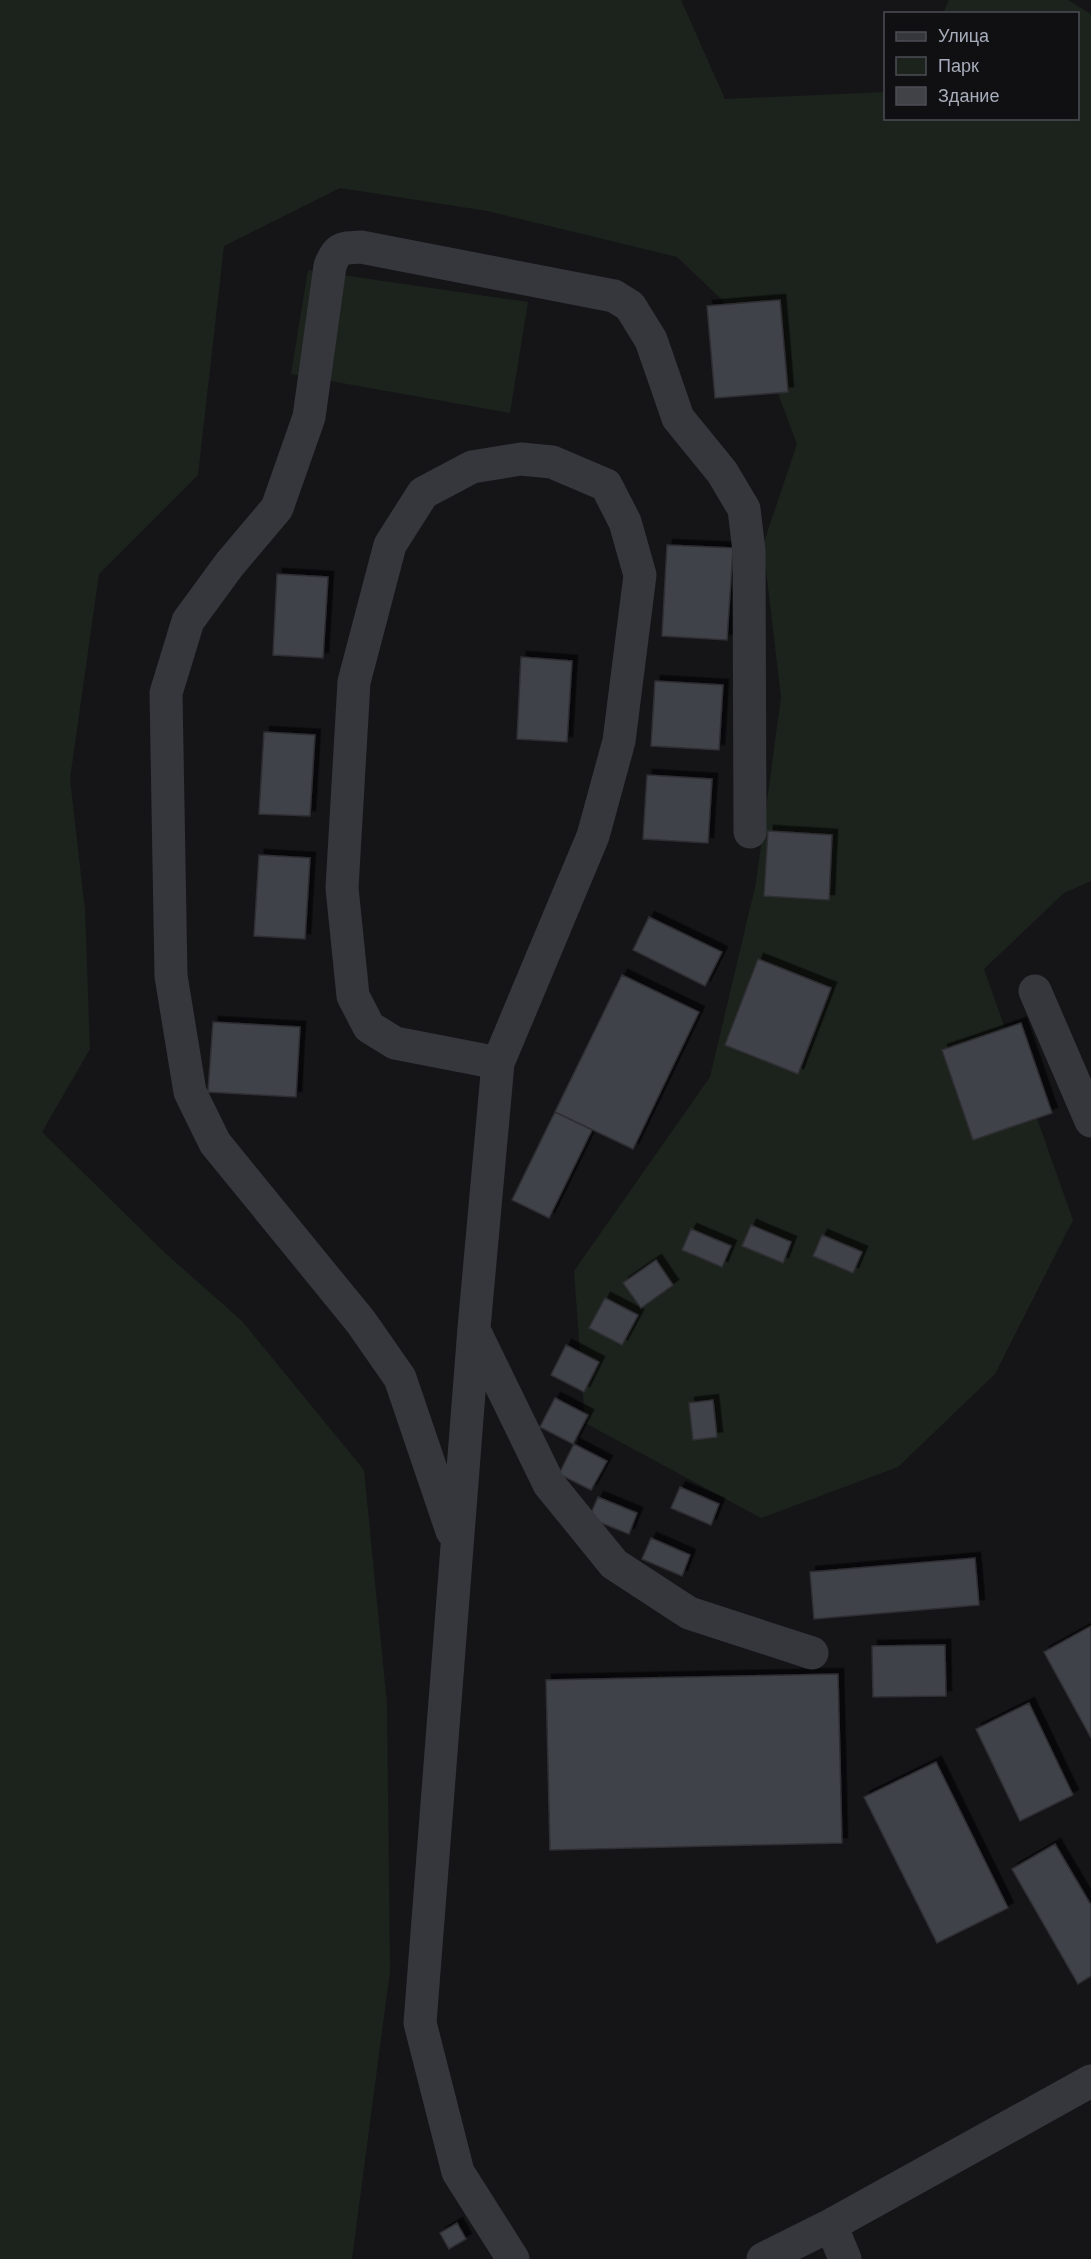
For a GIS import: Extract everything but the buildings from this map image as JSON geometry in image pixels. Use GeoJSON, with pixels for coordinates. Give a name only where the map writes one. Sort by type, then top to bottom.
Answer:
{"type":"FeatureCollection","features":[{"type":"Feature","properties":{"kind":"street"},"geometry":{"type":"LineString","coordinates":[[457,1545],[400,1378],[361,1322],[215,1143],[190,1092],[171,976],[166,693],[188,621],[229,565],[277,508],[309,417],[330,266],[335,253],[343,248],[361,247],[614,296],[630,306],[651,340],[678,418],[722,472],[744,509],[750,551],[750,832]]}},
{"type":"Feature","properties":{"kind":"street"},"geometry":{"type":"LineString","coordinates":[[498,1063],[395,1043],[369,1027],[353,996],[342,888],[354,682],[390,545],[423,493],[472,467],[521,459],[552,462],[606,485],[626,522],[640,575],[619,741],[593,836],[498,1063],[474,1328],[420,2023],[458,2172],[513,2259]]}},
{"type":"Feature","properties":{"kind":"street"},"geometry":{"type":"LineString","coordinates":[[1035,991],[1091,1121]]}},
{"type":"Feature","properties":{"kind":"street"},"geometry":{"type":"LineString","coordinates":[[474,1328],[549,1484],[614,1564],[689,1613],[812,1653]]}},
{"type":"Feature","properties":{"kind":"street"},"geometry":{"type":"LineString","coordinates":[[764,2259],[831,2225],[1091,2081]]}},
{"type":"Feature","properties":{"kind":"street"},"geometry":{"type":"LineString","coordinates":[[831,2225],[845,2259]]}},
{"type":"Feature","properties":{"kind":"green space"},"geometry":{"type":"Polygon","coordinates":[[[0,0],[681,0],[725,99],[884,92],[884,120],[1079,120],[1079,12],[943,12],[949,0],[1068,0],[1091,14],[1091,881],[1064,893],[984,969],[1073,1220],[995,1374],[898,1467],[761,1518],[585,1423],[574,1271],[710,1077],[756,883],[781,697],[763,545],[797,444],[754,330],[677,257],[487,211],[340,188],[224,246],[198,475],[99,574],[70,779],[85,910],[90,1049],[42,1132],[164,1252],[242,1321],[364,1470],[387,1704],[390,1971],[352,2259],[0,2259],[0,0]]]}},
{"type":"Feature","properties":{"kind":"green space"},"geometry":{"type":"Polygon","coordinates":[[[308,270],[528,302],[510,413],[291,374],[308,270]]]}}]}
